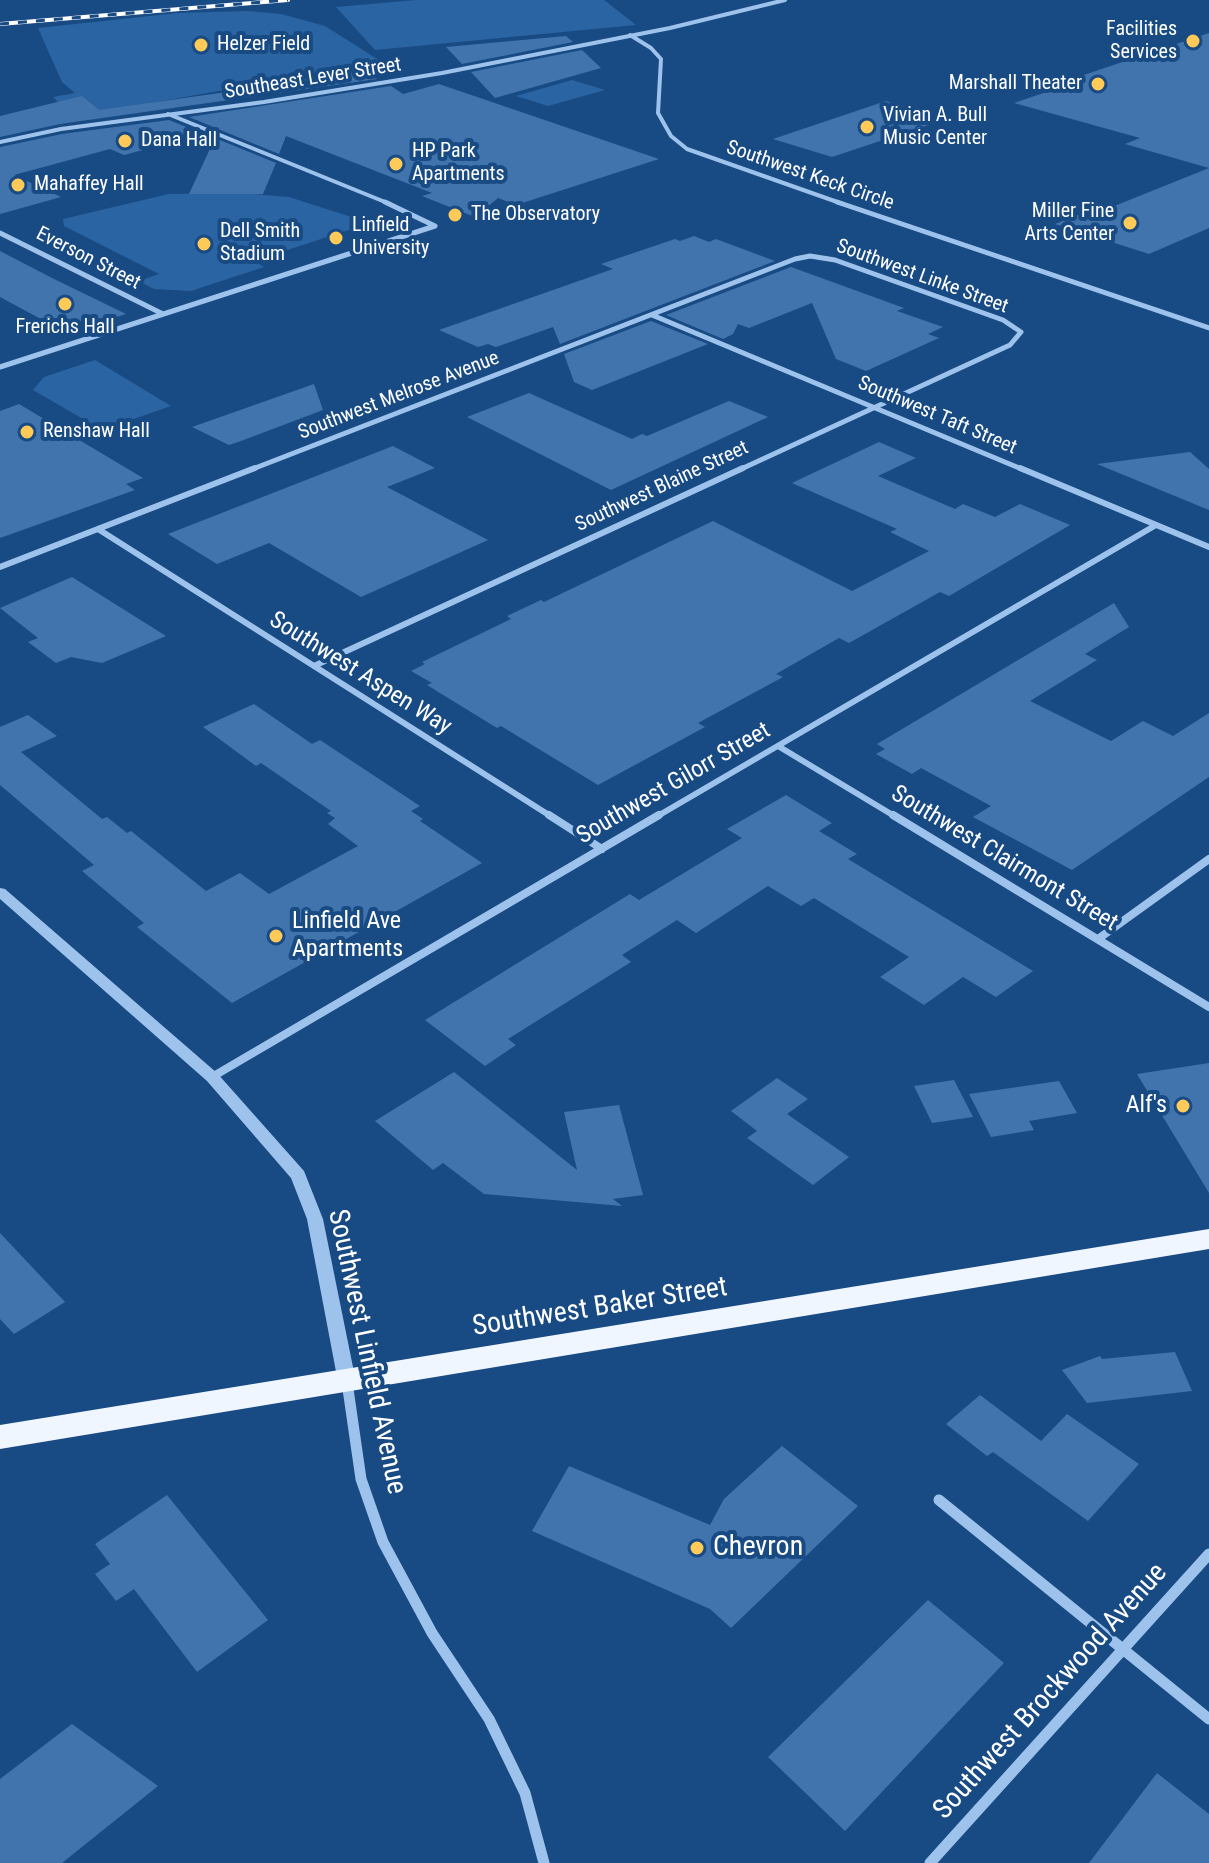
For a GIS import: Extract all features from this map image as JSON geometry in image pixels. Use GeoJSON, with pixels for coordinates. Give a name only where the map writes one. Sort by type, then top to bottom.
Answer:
{"type":"FeatureCollection","features":[{"type":"Feature","properties":{"kind":"highway","name":"Southwest Baker Street"},"geometry":{"type":"LineString","coordinates":[[0,1437],[1209,1239]]}},
{"type":"Feature","properties":{"kind":"street"},"geometry":{"type":"LineString","coordinates":[[629,35],[785,0]]}},
{"type":"Feature","properties":{"kind":"street","name":"Southeast Lever Street"},"geometry":{"type":"LineString","coordinates":[[0,142],[61,129],[407,79],[629,35]]}},
{"type":"Feature","properties":{"kind":"street","name":"Southwest Keck Circle"},"geometry":{"type":"LineString","coordinates":[[629,35],[651,48],[661,59],[658,113],[671,136],[687,149],[1209,328]]}},
{"type":"Feature","properties":{"kind":"street"},"geometry":{"type":"LineString","coordinates":[[0,367],[435,226],[370,195],[168,113]]}},
{"type":"Feature","properties":{"kind":"street","name":"Everson Street"},"geometry":{"type":"LineString","coordinates":[[0,233],[163,314]]}},
{"type":"Feature","properties":{"kind":"street","name":"Southwest Melrose Avenue"},"geometry":{"type":"LineString","coordinates":[[0,567],[795,259],[810,256]]}},
{"type":"Feature","properties":{"kind":"street","name":"Southwest Linke Street"},"geometry":{"type":"LineString","coordinates":[[810,256],[835,260],[1003,320],[1021,332]]}},
{"type":"Feature","properties":{"kind":"street","name":"Southwest Taft Street"},"geometry":{"type":"LineString","coordinates":[[652,315],[1209,547]]}},
{"type":"Feature","properties":{"kind":"street","name":"Southwest Blaine Street"},"geometry":{"type":"LineString","coordinates":[[314,666],[1010,345],[1021,332]]}},
{"type":"Feature","properties":{"kind":"street","name":"Southwest Gilorr Street"},"geometry":{"type":"LineString","coordinates":[[212,1077],[1156,525]]}},
{"type":"Feature","properties":{"kind":"street","name":"Southwest Aspen Way"},"geometry":{"type":"LineString","coordinates":[[98,529],[602,849]]}},
{"type":"Feature","properties":{"kind":"street","name":"Southwest Clairmont Street"},"geometry":{"type":"LineString","coordinates":[[778,746],[1209,1007]]}},
{"type":"Feature","properties":{"kind":"street"},"geometry":{"type":"LineString","coordinates":[[1098,939],[1209,859]]}},
{"type":"Feature","properties":{"kind":"street","name":"Southwest Linfield Avenue"},"geometry":{"type":"LineString","coordinates":[[0,892],[212,1077],[298,1175],[315,1219],[347,1382],[361,1479],[383,1542],[432,1633],[489,1719],[525,1793],[544,1863]]}},
{"type":"Feature","properties":{"kind":"street"},"geometry":{"type":"LineString","coordinates":[[939,1500],[1209,1719]]}},
{"type":"Feature","properties":{"kind":"street","name":"Southwest Brockwood Avenue"},"geometry":{"type":"LineString","coordinates":[[930,1863],[1209,1554]]}},
{"type":"Feature","properties":{"kind":"shaded area"},"geometry":{"type":"Polygon","coordinates":[[[416,0],[604,0],[636,25],[375,50],[336,7],[416,0]]]}},
{"type":"Feature","properties":{"kind":"shaded area","name":"Helzer Field"},"geometry":{"type":"Polygon","coordinates":[[[248,11],[281,14],[325,26],[382,62],[151,103],[156,108],[69,113],[53,97],[75,93],[62,82],[38,28],[178,13],[248,11]]]}},
{"type":"Feature","properties":{"kind":"shaded area"},"geometry":{"type":"Polygon","coordinates":[[[572,80],[605,90],[548,106],[516,96],[572,80]]]}},
{"type":"Feature","properties":{"kind":"shaded area","name":"Dell Smith Stadium"},"geometry":{"type":"Polygon","coordinates":[[[242,193],[289,197],[370,223],[254,261],[264,267],[191,291],[154,289],[139,281],[159,274],[64,226],[63,219],[169,194],[242,193]]]}},
{"type":"Feature","properties":{"kind":"shaded area"},"geometry":{"type":"Polygon","coordinates":[[[95,360],[171,406],[102,430],[33,390],[44,377],[95,360]]]}},
{"type":"Feature","properties":{"kind":"building"},"geometry":{"type":"Polygon","coordinates":[[[1209,33],[1209,168],[1125,144],[1140,138],[1014,103],[1064,86],[1057,84],[1209,33]]]}},
{"type":"Feature","properties":{"kind":"building"},"geometry":{"type":"Polygon","coordinates":[[[566,36],[573,42],[462,64],[446,47],[566,36]]]}},
{"type":"Feature","properties":{"kind":"building"},"geometry":{"type":"Polygon","coordinates":[[[582,50],[601,68],[495,98],[471,72],[582,50]]]}},
{"type":"Feature","properties":{"kind":"building"},"geometry":{"type":"Polygon","coordinates":[[[359,68],[377,79],[60,124],[0,137],[0,116],[82,96],[99,110],[298,82],[294,80],[359,68]]]}},
{"type":"Feature","properties":{"kind":"building"},"geometry":{"type":"Polygon","coordinates":[[[439,84],[659,159],[516,205],[498,198],[475,217],[422,196],[432,193],[286,136],[279,154],[189,117],[391,86],[403,94],[439,84]]]}},
{"type":"Feature","properties":{"kind":"building","name":"Vivian A. Bull Music Center"},"geometry":{"type":"Polygon","coordinates":[[[886,101],[946,119],[832,157],[773,139],[886,101]]]}},
{"type":"Feature","properties":{"kind":"building"},"geometry":{"type":"Polygon","coordinates":[[[169,120],[204,134],[124,155],[110,149],[14,175],[61,197],[0,214],[0,147],[62,134],[169,120]]]}},
{"type":"Feature","properties":{"kind":"building"},"geometry":{"type":"Polygon","coordinates":[[[215,138],[276,163],[263,194],[189,194],[215,138]]]}},
{"type":"Feature","properties":{"kind":"building","name":"Miller Fine Arts Center"},"geometry":{"type":"Polygon","coordinates":[[[1209,168],[1209,228],[1149,254],[1055,224],[1098,207],[1107,209],[1209,168]]]}},
{"type":"Feature","properties":{"kind":"building"},"geometry":{"type":"Polygon","coordinates":[[[694,236],[709,242],[716,239],[775,261],[560,344],[553,327],[496,347],[488,344],[478,347],[439,330],[613,269],[601,264],[675,239],[680,241],[694,236]]]}},
{"type":"Feature","properties":{"kind":"building","name":"Frerichs Hall"},"geometry":{"type":"Polygon","coordinates":[[[0,251],[126,314],[67,333],[0,297],[0,251]]]}},
{"type":"Feature","properties":{"kind":"building"},"geometry":{"type":"Polygon","coordinates":[[[791,267],[904,308],[897,311],[943,327],[928,334],[939,338],[866,371],[836,359],[812,303],[749,328],[738,324],[733,334],[723,339],[666,315],[791,267]]]}},
{"type":"Feature","properties":{"kind":"building"},"geometry":{"type":"Polygon","coordinates":[[[651,321],[708,344],[592,390],[574,382],[564,354],[651,321]]]}},
{"type":"Feature","properties":{"kind":"building"},"geometry":{"type":"Polygon","coordinates":[[[314,384],[323,410],[241,441],[229,445],[192,427],[314,384]]]}},
{"type":"Feature","properties":{"kind":"building"},"geometry":{"type":"Polygon","coordinates":[[[529,393],[632,439],[642,434],[647,436],[729,401],[768,417],[611,490],[467,417],[529,393]]]}},
{"type":"Feature","properties":{"kind":"building"},"geometry":{"type":"Polygon","coordinates":[[[19,404],[143,478],[126,484],[135,490],[0,538],[0,411],[19,404]]]}},
{"type":"Feature","properties":{"kind":"building"},"geometry":{"type":"Polygon","coordinates":[[[879,442],[916,458],[878,476],[955,509],[963,504],[995,517],[1020,504],[1070,525],[949,596],[940,592],[849,643],[839,638],[776,674],[783,677],[698,723],[705,727],[598,785],[501,726],[497,728],[427,685],[432,683],[411,671],[425,664],[422,662],[511,619],[507,616],[541,600],[544,602],[713,521],[852,591],[929,551],[890,532],[897,529],[792,483],[879,442]]]}},
{"type":"Feature","properties":{"kind":"building"},"geometry":{"type":"Polygon","coordinates":[[[393,446],[435,468],[387,487],[488,540],[361,597],[269,543],[217,564],[168,534],[393,446]]]}},
{"type":"Feature","properties":{"kind":"building"},"geometry":{"type":"Polygon","coordinates":[[[1190,452],[1209,469],[1209,510],[1097,464],[1190,452]]]}},
{"type":"Feature","properties":{"kind":"building"},"geometry":{"type":"Polygon","coordinates":[[[72,577],[166,636],[102,663],[71,657],[56,663],[28,642],[38,638],[0,608],[72,577]]]}},
{"type":"Feature","properties":{"kind":"building"},"geometry":{"type":"Polygon","coordinates":[[[1114,603],[1129,627],[1085,654],[1097,660],[1030,701],[1111,741],[1143,721],[1173,736],[1209,713],[1209,777],[1072,870],[973,817],[991,806],[921,768],[912,774],[876,754],[885,749],[877,744],[1114,603]]]}},
{"type":"Feature","properties":{"kind":"building"},"geometry":{"type":"Polygon","coordinates":[[[254,704],[312,744],[320,740],[420,806],[411,811],[423,819],[420,821],[482,863],[232,1003],[137,927],[144,923],[82,871],[94,865],[0,785],[0,727],[28,715],[57,736],[21,752],[102,819],[107,817],[127,833],[131,831],[206,891],[240,873],[269,894],[358,846],[328,824],[335,818],[327,813],[331,811],[261,763],[256,766],[203,727],[254,704]]]}},
{"type":"Feature","properties":{"kind":"building"},"geometry":{"type":"Polygon","coordinates":[[[786,795],[832,823],[819,831],[857,854],[848,859],[1033,971],[996,997],[963,977],[924,1005],[880,977],[909,957],[814,898],[801,906],[768,886],[696,933],[677,920],[622,955],[631,962],[508,1039],[516,1045],[485,1066],[425,1020],[630,894],[639,900],[742,838],[727,829],[786,795]]]}},
{"type":"Feature","properties":{"kind":"building","name":"Alf's"},"geometry":{"type":"Polygon","coordinates":[[[1209,1063],[1209,1193],[1137,1074],[1209,1063]]]}},
{"type":"Feature","properties":{"kind":"building"},"geometry":{"type":"Polygon","coordinates":[[[454,1072],[577,1170],[564,1112],[619,1105],[643,1195],[613,1199],[622,1206],[484,1194],[443,1163],[433,1170],[375,1121],[454,1072]]]}},
{"type":"Feature","properties":{"kind":"building"},"geometry":{"type":"Polygon","coordinates":[[[777,1078],[808,1099],[787,1114],[849,1157],[813,1185],[747,1138],[757,1131],[731,1111],[777,1078]]]}},
{"type":"Feature","properties":{"kind":"building"},"geometry":{"type":"Polygon","coordinates":[[[954,1080],[973,1117],[932,1123],[914,1086],[954,1080]]]}},
{"type":"Feature","properties":{"kind":"building"},"geometry":{"type":"Polygon","coordinates":[[[1059,1081],[1077,1113],[1029,1121],[1034,1130],[991,1137],[969,1094],[1059,1081]]]}},
{"type":"Feature","properties":{"kind":"building"},"geometry":{"type":"Polygon","coordinates":[[[0,1233],[65,1302],[14,1334],[0,1319],[0,1233]]]}},
{"type":"Feature","properties":{"kind":"building"},"geometry":{"type":"Polygon","coordinates":[[[1175,1352],[1192,1391],[1087,1403],[1062,1370],[1100,1356],[1102,1359],[1175,1352]]]}},
{"type":"Feature","properties":{"kind":"building"},"geometry":{"type":"Polygon","coordinates":[[[980,1395],[1041,1441],[1067,1414],[1139,1464],[1088,1521],[993,1452],[987,1456],[946,1424],[980,1395]]]}},
{"type":"Feature","properties":{"kind":"building"},"geometry":{"type":"Polygon","coordinates":[[[782,1446],[858,1506],[731,1628],[710,1609],[532,1531],[569,1466],[710,1525],[724,1499],[782,1446]]]}},
{"type":"Feature","properties":{"kind":"building"},"geometry":{"type":"Polygon","coordinates":[[[167,1495],[268,1620],[197,1672],[134,1589],[116,1601],[95,1574],[110,1564],[95,1544],[167,1495]]]}},
{"type":"Feature","properties":{"kind":"building"},"geometry":{"type":"Polygon","coordinates":[[[928,1600],[1004,1663],[845,1831],[768,1757],[928,1600]]]}},
{"type":"Feature","properties":{"kind":"building"},"geometry":{"type":"Polygon","coordinates":[[[72,1724],[158,1786],[62,1863],[0,1863],[0,1779],[72,1724]]]}},
{"type":"Feature","properties":{"kind":"building"},"geometry":{"type":"Polygon","coordinates":[[[1157,1773],[1209,1814],[1209,1863],[1089,1863],[1157,1773]]]}},
{"type":"Feature","properties":{"kind":"railway"},"geometry":{"type":"LineString","coordinates":[[0,24],[288,0]]}},
{"type":"Feature","properties":{"kind":"place","name":"Facilities Services"},"geometry":{"type":"Point","coordinates":[1193,41]}},
{"type":"Feature","properties":{"kind":"place","name":"Helzer Field"},"geometry":{"type":"Point","coordinates":[201,45]}},
{"type":"Feature","properties":{"kind":"place","name":"Marshall Theater"},"geometry":{"type":"Point","coordinates":[1098,84]}},
{"type":"Feature","properties":{"kind":"place","name":"Vivian A. Bull Music Center"},"geometry":{"type":"Point","coordinates":[867,127]}},
{"type":"Feature","properties":{"kind":"place","name":"Dana Hall"},"geometry":{"type":"Point","coordinates":[125,141]}},
{"type":"Feature","properties":{"kind":"place","name":"HP Park Apartments"},"geometry":{"type":"Point","coordinates":[396,164]}},
{"type":"Feature","properties":{"kind":"place","name":"Mahaffey Hall"},"geometry":{"type":"Point","coordinates":[18,185]}},
{"type":"Feature","properties":{"kind":"place","name":"The Observatory"},"geometry":{"type":"Point","coordinates":[455,215]}},
{"type":"Feature","properties":{"kind":"place","name":"Miller Fine Arts Center"},"geometry":{"type":"Point","coordinates":[1130,223]}},
{"type":"Feature","properties":{"kind":"place","name":"Linfield University"},"geometry":{"type":"Point","coordinates":[336,238]}},
{"type":"Feature","properties":{"kind":"place","name":"Dell Smith Stadium"},"geometry":{"type":"Point","coordinates":[204,244]}},
{"type":"Feature","properties":{"kind":"place","name":"Frerichs Hall"},"geometry":{"type":"Point","coordinates":[65,304]}},
{"type":"Feature","properties":{"kind":"place","name":"Renshaw Hall"},"geometry":{"type":"Point","coordinates":[27,432]}},
{"type":"Feature","properties":{"kind":"place","name":"Linfield Ave Apartments"},"geometry":{"type":"Point","coordinates":[276,936]}},
{"type":"Feature","properties":{"kind":"place","name":"Alf's"},"geometry":{"type":"Point","coordinates":[1183,1106]}},
{"type":"Feature","properties":{"kind":"place","name":"Chevron"},"geometry":{"type":"Point","coordinates":[697,1548]}}]}
